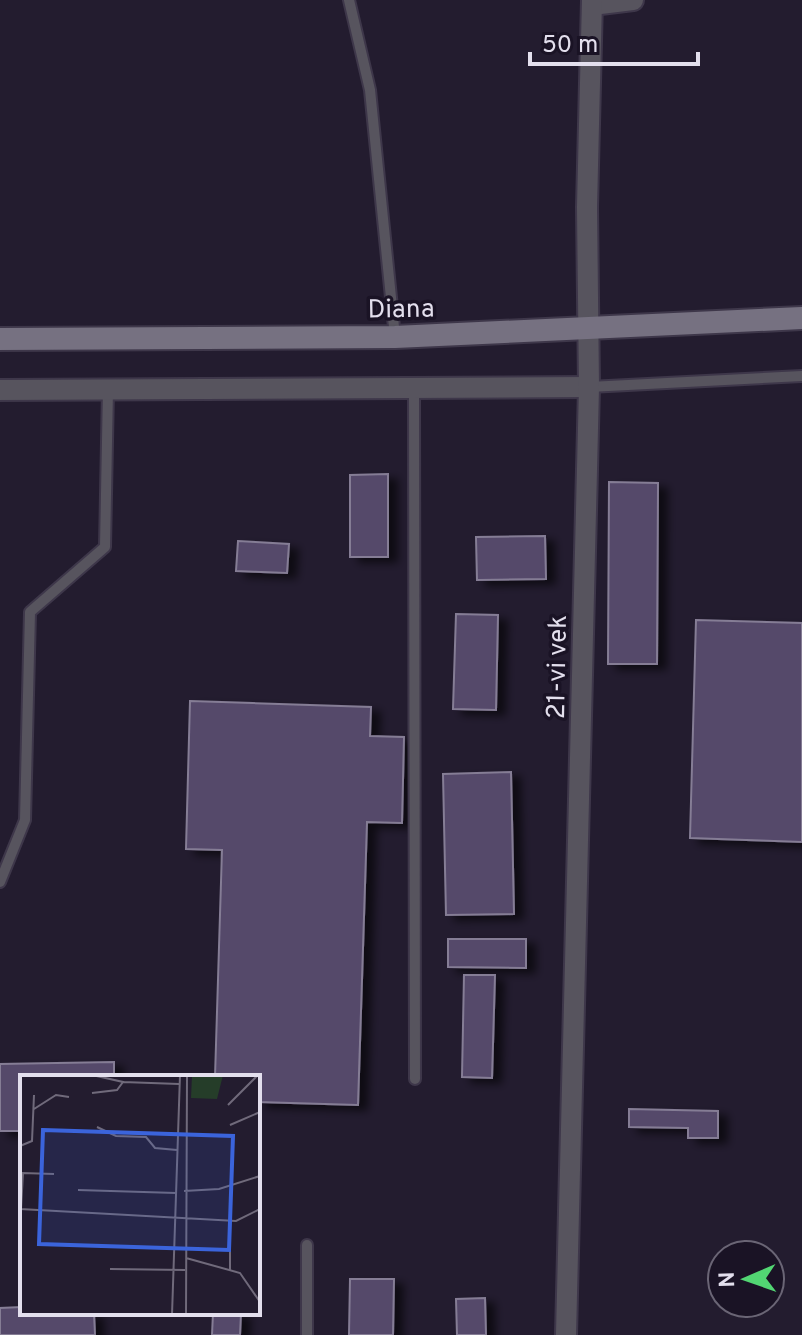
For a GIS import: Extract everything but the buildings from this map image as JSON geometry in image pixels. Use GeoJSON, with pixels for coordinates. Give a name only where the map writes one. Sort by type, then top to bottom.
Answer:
{"type":"FeatureCollection","features":[{"type":"Feature","properties":{"kind":"main road","name":"Diana"},"geometry":{"type":"LineString","coordinates":[[0,339],[395,337],[802,318]]}},
{"type":"Feature","properties":{"kind":"street"},"geometry":{"type":"LineString","coordinates":[[592,2],[633,0]]}},
{"type":"Feature","properties":{"kind":"street","name":"21-vi vek"},"geometry":{"type":"LineString","coordinates":[[566,1335],[589,387],[587,207],[592,2]]}},
{"type":"Feature","properties":{"kind":"street"},"geometry":{"type":"LineString","coordinates":[[0,390],[414,385],[589,387]]}},
{"type":"Feature","properties":{"kind":"lane"},"geometry":{"type":"LineString","coordinates":[[349,0],[370,90],[395,337]]}},
{"type":"Feature","properties":{"kind":"lane"},"geometry":{"type":"LineString","coordinates":[[589,387],[802,376]]}},
{"type":"Feature","properties":{"kind":"lane"},"geometry":{"type":"LineString","coordinates":[[414,385],[415,1079]]}},
{"type":"Feature","properties":{"kind":"lane"},"geometry":{"type":"LineString","coordinates":[[0,882],[25,820],[30,612],[105,547],[108,389]]}},
{"type":"Feature","properties":{"kind":"lane"},"geometry":{"type":"LineString","coordinates":[[307,1245],[307,1335]]}}]}
